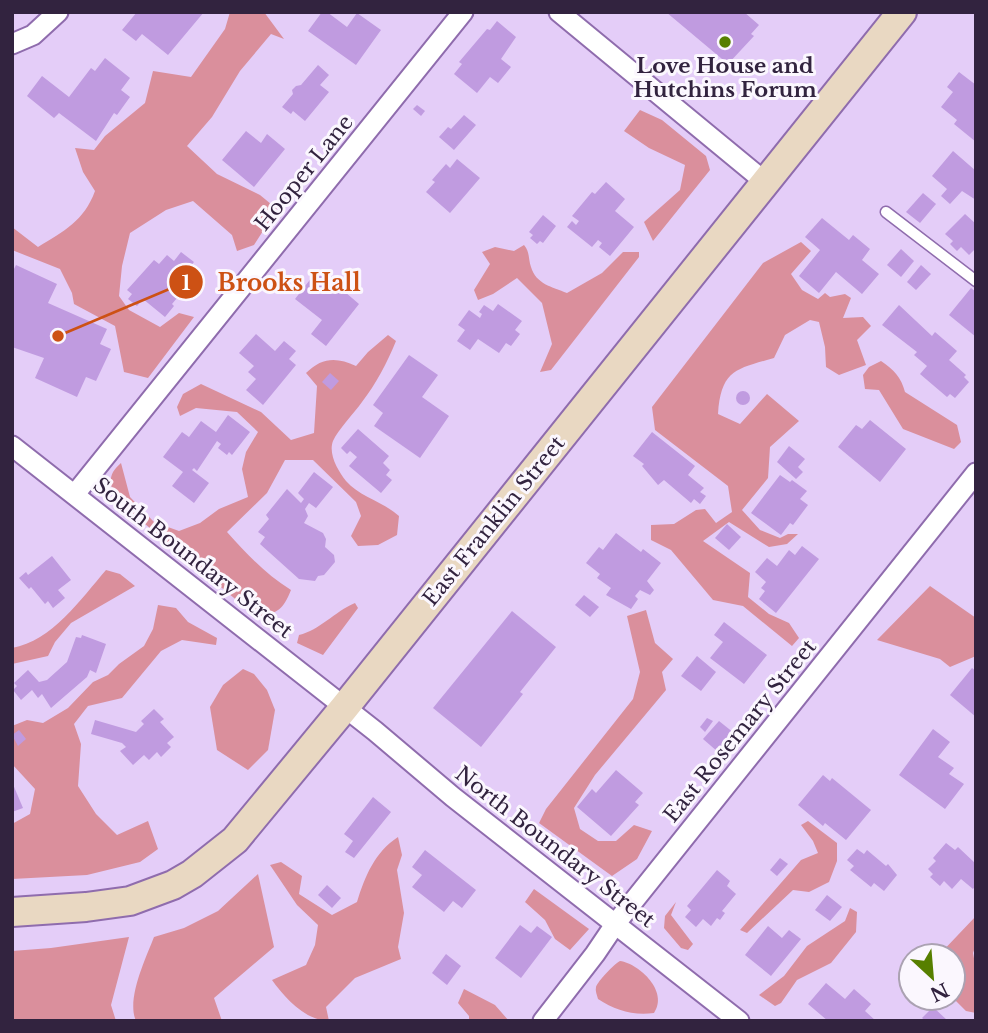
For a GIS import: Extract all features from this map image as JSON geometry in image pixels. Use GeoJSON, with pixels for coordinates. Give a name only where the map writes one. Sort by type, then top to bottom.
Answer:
{"type":"FeatureCollection","features":[{"type":"Feature","properties":{"kind":"main road","name":"East Franklin Street"},"geometry":{"type":"LineString","coordinates":[[12,912],[120,903],[152,893],[192,874],[221,853],[248,825],[344,708],[902,12]]}},
{"type":"Feature","properties":{"kind":"street"},"geometry":{"type":"LineString","coordinates":[[12,44],[33,35],[58,12]]}},
{"type":"Feature","properties":{"kind":"street","name":"Hooper Lane"},"geometry":{"type":"LineString","coordinates":[[75,494],[463,12]]}},
{"type":"Feature","properties":{"kind":"street"},"geometry":{"type":"LineString","coordinates":[[559,12],[765,182]]}},
{"type":"Feature","properties":{"kind":"street","name":"South Boundary Street"},"geometry":{"type":"LineString","coordinates":[[12,446],[344,708]]}},
{"type":"Feature","properties":{"kind":"street","name":"East Rosemary Street"},"geometry":{"type":"LineString","coordinates":[[542,1021],[616,923],[976,473]]}},
{"type":"Feature","properties":{"kind":"street","name":"North Boundary Street"},"geometry":{"type":"LineString","coordinates":[[344,708],[453,797],[740,1021]]}},
{"type":"Feature","properties":{"kind":"lane"},"geometry":{"type":"LineString","coordinates":[[886,212],[976,281]]}},
{"type":"Feature","properties":{"kind":"shaded area"},"geometry":{"type":"Polygon","coordinates":[[[230,12],[264,12],[284,39],[271,34],[240,71],[212,117],[187,146],[217,174],[260,195],[277,209],[254,245],[237,251],[232,235],[193,201],[166,210],[130,233],[122,266],[119,296],[129,310],[160,327],[179,313],[194,317],[148,378],[124,372],[115,326],[74,304],[72,293],[60,269],[12,250],[12,227],[38,247],[79,218],[95,191],[83,172],[75,148],[94,150],[105,136],[145,103],[153,71],[191,77],[225,29],[230,12]]]}},
{"type":"Feature","properties":{"kind":"shaded area"},"geometry":{"type":"Polygon","coordinates":[[[640,110],[662,120],[706,156],[710,170],[653,241],[644,222],[680,190],[685,165],[649,148],[624,131],[640,110]]]}},
{"type":"Feature","properties":{"kind":"shaded area"},"geometry":{"type":"Polygon","coordinates":[[[801,242],[811,251],[791,274],[802,290],[818,299],[825,293],[830,297],[845,294],[851,298],[843,318],[863,317],[871,326],[857,340],[866,365],[839,375],[826,367],[819,322],[810,320],[785,335],[774,358],[740,369],[727,380],[718,414],[740,424],[767,394],[799,421],[770,447],[768,478],[742,510],[760,530],[780,538],[788,534],[798,534],[787,544],[769,547],[729,522],[703,541],[750,573],[748,597],[769,614],[789,623],[799,638],[792,646],[743,606],[713,600],[671,550],[651,540],[651,525],[674,524],[696,510],[705,509],[716,523],[732,512],[728,486],[655,430],[652,407],[763,263],[801,242]]]}},
{"type":"Feature","properties":{"kind":"shaded area"},"geometry":{"type":"Polygon","coordinates":[[[524,245],[533,273],[545,284],[567,293],[602,273],[623,252],[639,252],[639,257],[551,370],[540,372],[552,344],[542,303],[517,278],[493,294],[478,300],[474,290],[490,264],[482,252],[495,247],[514,251],[524,245]]]}},
{"type":"Feature","properties":{"kind":"shaded area"},"geometry":{"type":"Polygon","coordinates":[[[388,335],[396,341],[389,357],[372,388],[335,437],[332,451],[337,467],[346,481],[399,516],[397,535],[378,545],[358,546],[351,536],[361,516],[356,502],[313,460],[285,460],[267,493],[227,532],[265,571],[291,590],[285,602],[275,612],[257,617],[115,499],[111,480],[113,471],[121,463],[130,497],[154,522],[179,531],[200,523],[219,509],[248,497],[242,469],[246,452],[258,432],[237,412],[196,408],[180,416],[177,407],[183,394],[201,384],[261,412],[291,440],[314,433],[317,386],[306,373],[318,364],[330,360],[356,366],[388,335]]]}},
{"type":"Feature","properties":{"kind":"shaded area"},"geometry":{"type":"Polygon","coordinates":[[[881,361],[896,374],[905,392],[957,425],[961,442],[954,449],[903,429],[879,390],[865,389],[863,375],[869,367],[881,361]]]}},
{"type":"Feature","properties":{"kind":"shaded area"},"geometry":{"type":"Polygon","coordinates":[[[106,570],[120,574],[135,586],[71,623],[55,642],[48,656],[12,664],[12,648],[26,644],[53,628],[76,606],[106,570]]]}},
{"type":"Feature","properties":{"kind":"shaded area"},"geometry":{"type":"Polygon","coordinates":[[[930,586],[976,618],[976,656],[950,667],[940,659],[877,640],[930,586]]]}},
{"type":"Feature","properties":{"kind":"shaded area"},"geometry":{"type":"Polygon","coordinates":[[[355,603],[358,608],[323,655],[297,643],[299,635],[314,629],[355,603]]]}},
{"type":"Feature","properties":{"kind":"shaded area"},"geometry":{"type":"Polygon","coordinates":[[[158,605],[176,608],[188,622],[217,638],[216,645],[182,640],[161,651],[122,698],[88,706],[74,724],[81,744],[78,786],[96,814],[117,835],[148,821],[158,849],[140,862],[87,875],[12,879],[12,824],[30,814],[35,789],[12,764],[12,726],[27,720],[43,723],[68,708],[93,682],[108,675],[144,646],[153,629],[158,605]]]}},
{"type":"Feature","properties":{"kind":"shaded area"},"geometry":{"type":"Polygon","coordinates":[[[646,610],[655,643],[673,659],[662,672],[666,690],[595,775],[574,808],[580,829],[598,841],[616,841],[634,825],[652,831],[637,859],[612,876],[539,823],[546,809],[633,699],[640,672],[627,616],[646,610]]]}},
{"type":"Feature","properties":{"kind":"shaded area"},"geometry":{"type":"Polygon","coordinates":[[[243,669],[254,674],[267,690],[275,710],[268,750],[248,770],[217,750],[210,707],[223,685],[243,669]]]}},
{"type":"Feature","properties":{"kind":"shaded area"},"geometry":{"type":"Polygon","coordinates":[[[808,821],[837,843],[837,861],[829,882],[809,892],[793,890],[747,933],[740,930],[801,860],[818,853],[801,825],[808,821]]]}},
{"type":"Feature","properties":{"kind":"shaded area"},"geometry":{"type":"Polygon","coordinates":[[[398,837],[402,855],[397,870],[404,913],[398,947],[401,959],[355,978],[326,1007],[329,1021],[304,1013],[272,980],[306,965],[315,945],[318,925],[297,905],[270,865],[281,862],[302,876],[299,894],[332,915],[357,902],[372,865],[383,850],[398,837]]]}},
{"type":"Feature","properties":{"kind":"shaded area"},"geometry":{"type":"Polygon","coordinates":[[[258,874],[274,947],[214,998],[222,1021],[136,1021],[133,1002],[135,990],[154,937],[184,928],[218,911],[258,874]]]}},
{"type":"Feature","properties":{"kind":"shaded area"},"geometry":{"type":"Polygon","coordinates":[[[534,889],[589,929],[570,950],[555,939],[545,920],[525,902],[534,889]]]}},
{"type":"Feature","properties":{"kind":"shaded area"},"geometry":{"type":"Polygon","coordinates":[[[676,902],[671,915],[693,944],[688,950],[681,948],[664,928],[665,916],[676,902]]]}},
{"type":"Feature","properties":{"kind":"shaded area"},"geometry":{"type":"Polygon","coordinates":[[[850,908],[857,912],[856,932],[831,963],[797,980],[781,1003],[775,1006],[759,995],[784,976],[807,946],[845,921],[850,908]]]}},
{"type":"Feature","properties":{"kind":"shaded area"},"geometry":{"type":"Polygon","coordinates":[[[976,916],[976,945],[973,953],[976,969],[976,1013],[967,1011],[967,942],[951,942],[976,916]]]}},
{"type":"Feature","properties":{"kind":"shaded area"},"geometry":{"type":"Polygon","coordinates":[[[129,937],[111,1005],[116,1021],[12,1021],[12,951],[129,937]]]}},
{"type":"Feature","properties":{"kind":"shaded area"},"geometry":{"type":"Polygon","coordinates":[[[620,961],[636,967],[650,980],[658,996],[654,1013],[624,1011],[598,999],[597,984],[620,961]]]}},
{"type":"Feature","properties":{"kind":"shaded area"},"geometry":{"type":"Polygon","coordinates":[[[464,989],[495,1005],[509,1021],[469,1021],[469,1016],[458,1003],[464,989]]]}},
{"type":"Feature","properties":{"kind":"building"},"geometry":{"type":"Polygon","coordinates":[[[137,12],[204,12],[168,55],[142,34],[136,41],[122,30],[137,12]]]}},
{"type":"Feature","properties":{"kind":"building"},"geometry":{"type":"Polygon","coordinates":[[[322,12],[327,12],[347,27],[357,13],[381,30],[356,65],[308,31],[322,12]]]}},
{"type":"Feature","properties":{"kind":"building","name":"Love House and Hutchins Forum"},"geometry":{"type":"Polygon","coordinates":[[[666,12],[744,12],[759,25],[751,34],[754,36],[728,64],[666,12]]]}},
{"type":"Feature","properties":{"kind":"building"},"geometry":{"type":"Polygon","coordinates":[[[497,21],[516,37],[501,59],[511,67],[498,83],[490,77],[477,93],[454,74],[462,64],[459,62],[497,21]]]}},
{"type":"Feature","properties":{"kind":"building"},"geometry":{"type":"Polygon","coordinates":[[[105,58],[130,78],[121,90],[130,97],[117,115],[114,113],[96,141],[59,113],[54,118],[27,96],[42,76],[69,97],[91,68],[95,71],[105,58]]]}},
{"type":"Feature","properties":{"kind":"building"},"geometry":{"type":"Polygon","coordinates":[[[318,65],[329,75],[320,85],[329,92],[305,121],[293,111],[291,114],[282,107],[293,94],[292,90],[301,85],[318,65]]]}},
{"type":"Feature","properties":{"kind":"building"},"geometry":{"type":"Polygon","coordinates":[[[959,72],[976,85],[976,142],[954,124],[957,120],[941,107],[953,92],[947,87],[959,72]]]}},
{"type":"Feature","properties":{"kind":"building"},"geometry":{"type":"Polygon","coordinates":[[[417,105],[425,111],[421,116],[413,109],[417,105]]]}},
{"type":"Feature","properties":{"kind":"building"},"geometry":{"type":"Polygon","coordinates":[[[464,115],[476,125],[454,150],[439,137],[464,115]]]}},
{"type":"Feature","properties":{"kind":"building"},"geometry":{"type":"Polygon","coordinates":[[[246,131],[261,143],[267,134],[285,149],[254,187],[222,160],[246,131]]]}},
{"type":"Feature","properties":{"kind":"building"},"geometry":{"type":"Polygon","coordinates":[[[953,151],[976,171],[976,200],[962,191],[950,204],[941,196],[947,189],[932,176],[953,151]]]}},
{"type":"Feature","properties":{"kind":"building"},"geometry":{"type":"Polygon","coordinates":[[[457,159],[480,178],[450,213],[426,192],[446,164],[450,168],[457,159]]]}},
{"type":"Feature","properties":{"kind":"building"},"geometry":{"type":"Polygon","coordinates":[[[606,182],[625,199],[615,211],[634,227],[610,256],[599,247],[602,243],[598,240],[592,247],[567,227],[572,221],[576,225],[579,221],[572,216],[592,192],[595,194],[606,182]]]}},
{"type":"Feature","properties":{"kind":"building"},"geometry":{"type":"Polygon","coordinates":[[[923,193],[936,204],[920,223],[906,212],[923,193]]]}},
{"type":"Feature","properties":{"kind":"building"},"geometry":{"type":"Polygon","coordinates":[[[965,214],[976,224],[976,248],[969,255],[961,247],[957,251],[950,244],[953,241],[945,234],[965,214]]]}},
{"type":"Feature","properties":{"kind":"building"},"geometry":{"type":"Polygon","coordinates":[[[543,215],[556,226],[543,243],[540,241],[537,244],[530,238],[533,235],[529,232],[543,215]]]}},
{"type":"Feature","properties":{"kind":"building"},"geometry":{"type":"Polygon","coordinates":[[[822,218],[849,240],[853,235],[870,249],[862,260],[879,274],[862,294],[836,272],[819,293],[799,276],[820,250],[805,237],[822,218]]]}},
{"type":"Feature","properties":{"kind":"building"},"geometry":{"type":"Polygon","coordinates":[[[901,249],[914,261],[901,277],[887,265],[901,249]]]}},
{"type":"Feature","properties":{"kind":"building"},"geometry":{"type":"Polygon","coordinates":[[[181,252],[194,262],[185,273],[193,279],[165,317],[143,299],[137,306],[128,299],[132,294],[127,290],[154,260],[159,264],[167,255],[174,261],[181,252]]]}},
{"type":"Feature","properties":{"kind":"building"},"geometry":{"type":"Polygon","coordinates":[[[16,265],[57,284],[48,303],[107,329],[100,344],[111,349],[96,381],[86,377],[77,397],[35,378],[44,358],[12,347],[12,273],[16,265]]]}},
{"type":"Feature","properties":{"kind":"building"},"geometry":{"type":"Polygon","coordinates":[[[921,265],[931,274],[916,290],[907,282],[921,265]]]}},
{"type":"Feature","properties":{"kind":"building"},"geometry":{"type":"Polygon","coordinates":[[[316,272],[335,286],[338,283],[359,304],[326,346],[311,334],[322,320],[295,299],[316,272]]]}},
{"type":"Feature","properties":{"kind":"building"},"geometry":{"type":"Polygon","coordinates":[[[971,288],[976,292],[976,337],[949,315],[971,288]]]}},
{"type":"Feature","properties":{"kind":"building"},"geometry":{"type":"Polygon","coordinates":[[[498,304],[522,321],[515,330],[520,334],[511,346],[506,343],[499,353],[478,339],[470,350],[457,341],[465,330],[458,325],[469,310],[480,318],[482,314],[479,312],[484,305],[493,311],[498,304]]]}},
{"type":"Feature","properties":{"kind":"building"},"geometry":{"type":"Polygon","coordinates":[[[899,305],[932,336],[935,332],[957,351],[949,360],[966,375],[964,377],[969,382],[955,398],[950,394],[947,397],[920,374],[927,366],[914,355],[917,352],[882,325],[899,305]]]}},
{"type":"Feature","properties":{"kind":"building"},"geometry":{"type":"Polygon","coordinates":[[[256,334],[275,351],[284,341],[296,351],[289,359],[296,365],[263,405],[246,390],[256,379],[248,372],[254,366],[239,353],[256,334]]]}},
{"type":"Feature","properties":{"kind":"building"},"geometry":{"type":"Polygon","coordinates":[[[409,355],[438,375],[422,397],[449,416],[420,458],[374,426],[383,413],[373,405],[409,355]]]}},
{"type":"Feature","properties":{"kind":"building"},"geometry":{"type":"Polygon","coordinates":[[[330,373],[339,381],[331,390],[322,382],[330,373]]]}},
{"type":"Feature","properties":{"kind":"building"},"geometry":{"type":"Polygon","coordinates":[[[740,391],[746,391],[750,398],[746,405],[740,405],[736,401],[736,395],[740,391]]]}},
{"type":"Feature","properties":{"kind":"building"},"geometry":{"type":"Polygon","coordinates":[[[228,415],[250,432],[232,455],[229,452],[227,455],[218,448],[221,444],[217,441],[197,471],[194,468],[192,470],[209,483],[194,503],[172,486],[183,472],[163,457],[182,432],[189,437],[201,421],[216,432],[228,415]]]}},
{"type":"Feature","properties":{"kind":"building"},"geometry":{"type":"Polygon","coordinates":[[[870,420],[906,449],[880,482],[838,447],[856,425],[862,429],[870,420]]]}},
{"type":"Feature","properties":{"kind":"building"},"geometry":{"type":"Polygon","coordinates":[[[358,429],[389,456],[383,463],[390,470],[386,475],[392,480],[381,493],[349,466],[357,457],[350,451],[347,454],[341,448],[358,429]]]}},
{"type":"Feature","properties":{"kind":"building"},"geometry":{"type":"Polygon","coordinates":[[[652,432],[695,466],[688,475],[704,488],[700,492],[706,496],[700,504],[694,499],[691,503],[664,480],[658,485],[642,466],[644,464],[633,456],[652,432]]]}},
{"type":"Feature","properties":{"kind":"building"},"geometry":{"type":"Polygon","coordinates":[[[789,446],[805,459],[798,467],[803,472],[796,479],[777,462],[789,446]]]}},
{"type":"Feature","properties":{"kind":"building"},"geometry":{"type":"Polygon","coordinates":[[[314,472],[333,487],[316,508],[309,503],[305,509],[308,516],[304,523],[323,533],[326,539],[325,547],[334,555],[335,562],[315,581],[299,579],[260,544],[265,537],[258,532],[269,519],[266,515],[287,489],[301,503],[304,499],[298,493],[314,472]]]}},
{"type":"Feature","properties":{"kind":"building"},"geometry":{"type":"Polygon","coordinates":[[[780,475],[807,491],[800,499],[808,505],[793,525],[790,523],[781,535],[751,513],[780,475]]]}},
{"type":"Feature","properties":{"kind":"building"},"geometry":{"type":"Polygon","coordinates":[[[727,524],[741,537],[729,550],[715,538],[727,524]]]}},
{"type":"Feature","properties":{"kind":"building"},"geometry":{"type":"Polygon","coordinates":[[[616,533],[661,563],[647,581],[654,590],[650,595],[640,590],[631,609],[606,595],[611,588],[597,578],[600,574],[586,563],[599,547],[603,550],[616,533]]]}},
{"type":"Feature","properties":{"kind":"building"},"geometry":{"type":"Polygon","coordinates":[[[802,546],[819,559],[776,613],[759,599],[765,591],[761,588],[766,582],[755,572],[767,558],[777,566],[789,550],[795,555],[802,546]]]}},
{"type":"Feature","properties":{"kind":"building"},"geometry":{"type":"Polygon","coordinates":[[[52,556],[71,580],[58,590],[65,598],[53,608],[48,601],[45,604],[31,587],[29,589],[19,578],[26,572],[28,575],[52,556]]]}},
{"type":"Feature","properties":{"kind":"building"},"geometry":{"type":"Polygon","coordinates":[[[584,595],[599,607],[590,617],[575,605],[584,595]]]}},
{"type":"Feature","properties":{"kind":"building"},"geometry":{"type":"Polygon","coordinates":[[[512,611],[556,647],[481,747],[433,708],[512,611]]]}},
{"type":"Feature","properties":{"kind":"building"},"geometry":{"type":"Polygon","coordinates":[[[724,622],[767,655],[744,684],[710,658],[723,642],[714,635],[724,622]]]}},
{"type":"Feature","properties":{"kind":"building"},"geometry":{"type":"Polygon","coordinates":[[[82,635],[106,644],[96,673],[90,670],[87,677],[51,708],[42,694],[38,698],[32,690],[21,700],[13,690],[17,686],[14,683],[28,670],[39,682],[47,680],[67,662],[76,637],[81,638],[82,635]]]}},
{"type":"Feature","properties":{"kind":"building"},"geometry":{"type":"Polygon","coordinates":[[[697,656],[716,672],[701,691],[681,676],[697,656]]]}},
{"type":"Feature","properties":{"kind":"building"},"geometry":{"type":"Polygon","coordinates":[[[972,668],[976,671],[976,717],[950,695],[972,668]]]}},
{"type":"Feature","properties":{"kind":"building"},"geometry":{"type":"Polygon","coordinates":[[[154,709],[164,719],[160,722],[174,737],[167,743],[171,747],[161,757],[157,752],[149,760],[144,755],[133,765],[120,751],[126,747],[122,743],[91,734],[95,720],[136,732],[144,724],[141,721],[154,709]]]}},
{"type":"Feature","properties":{"kind":"building"},"geometry":{"type":"Polygon","coordinates":[[[707,718],[713,721],[705,732],[700,727],[707,718]]]}},
{"type":"Feature","properties":{"kind":"building"},"geometry":{"type":"Polygon","coordinates":[[[719,721],[734,733],[718,752],[703,739],[719,721]]]}},
{"type":"Feature","properties":{"kind":"building"},"geometry":{"type":"Polygon","coordinates":[[[933,729],[950,742],[938,757],[954,768],[949,774],[964,784],[945,809],[899,775],[933,729]]]}},
{"type":"Feature","properties":{"kind":"building"},"geometry":{"type":"Polygon","coordinates":[[[19,730],[26,739],[18,746],[12,735],[19,730]]]}},
{"type":"Feature","properties":{"kind":"building"},"geometry":{"type":"Polygon","coordinates":[[[616,770],[643,793],[635,802],[639,805],[611,836],[577,807],[592,789],[596,793],[616,770]]]}},
{"type":"Feature","properties":{"kind":"building"},"geometry":{"type":"Polygon","coordinates":[[[823,775],[830,781],[832,778],[871,810],[846,840],[825,823],[823,826],[798,805],[823,775]]]}},
{"type":"Feature","properties":{"kind":"building"},"geometry":{"type":"Polygon","coordinates":[[[12,782],[23,808],[12,812],[12,782]]]}},
{"type":"Feature","properties":{"kind":"building"},"geometry":{"type":"Polygon","coordinates":[[[373,797],[391,812],[354,858],[345,852],[353,841],[344,834],[373,797]]]}},
{"type":"Feature","properties":{"kind":"building"},"geometry":{"type":"Polygon","coordinates":[[[946,843],[955,850],[958,847],[976,864],[976,885],[973,889],[961,879],[952,889],[944,881],[940,886],[930,877],[933,874],[928,869],[936,861],[933,858],[946,843]]]}},
{"type":"Feature","properties":{"kind":"building"},"geometry":{"type":"Polygon","coordinates":[[[857,849],[864,854],[867,850],[886,866],[888,864],[897,875],[884,891],[874,883],[871,887],[850,870],[854,866],[847,860],[857,849]]]}},
{"type":"Feature","properties":{"kind":"building"},"geometry":{"type":"Polygon","coordinates":[[[425,850],[476,890],[462,908],[453,901],[444,912],[412,887],[422,875],[412,867],[425,850]]]}},
{"type":"Feature","properties":{"kind":"building"},"geometry":{"type":"Polygon","coordinates":[[[780,858],[788,864],[777,876],[770,870],[780,858]]]}},
{"type":"Feature","properties":{"kind":"building"},"geometry":{"type":"Polygon","coordinates":[[[717,870],[730,881],[727,886],[736,894],[722,911],[725,913],[720,920],[717,918],[711,926],[703,919],[696,927],[685,917],[691,910],[687,906],[717,870]]]}},
{"type":"Feature","properties":{"kind":"building"},"geometry":{"type":"Polygon","coordinates":[[[327,885],[341,898],[332,908],[318,895],[327,885]]]}},
{"type":"Feature","properties":{"kind":"building"},"geometry":{"type":"Polygon","coordinates":[[[827,895],[842,907],[830,921],[815,910],[827,895]]]}},
{"type":"Feature","properties":{"kind":"building"},"geometry":{"type":"Polygon","coordinates":[[[520,925],[531,933],[537,926],[552,937],[521,978],[495,958],[520,925]]]}},
{"type":"Feature","properties":{"kind":"building"},"geometry":{"type":"Polygon","coordinates":[[[768,926],[782,938],[789,930],[801,939],[771,976],[745,955],[768,926]]]}},
{"type":"Feature","properties":{"kind":"building"},"geometry":{"type":"Polygon","coordinates":[[[446,954],[461,966],[447,985],[432,973],[446,954]]]}},
{"type":"Feature","properties":{"kind":"building"},"geometry":{"type":"Polygon","coordinates":[[[826,983],[845,999],[854,989],[871,1004],[865,1011],[876,1021],[828,1021],[808,1004],[826,983]]]}},
{"type":"Feature","properties":{"kind":"building"},"geometry":{"type":"Polygon","coordinates":[[[928,1012],[938,1012],[948,1021],[926,1021],[922,1018],[928,1012]]]}},
{"type":"Feature","properties":{"kind":"place","name":"Love House and Hutchins Forum"},"geometry":{"type":"Point","coordinates":[725,42]}},
{"type":"Feature","properties":{"kind":"place","name":"Brooks Hall"},"geometry":{"type":"Point","coordinates":[58,336]}}]}
